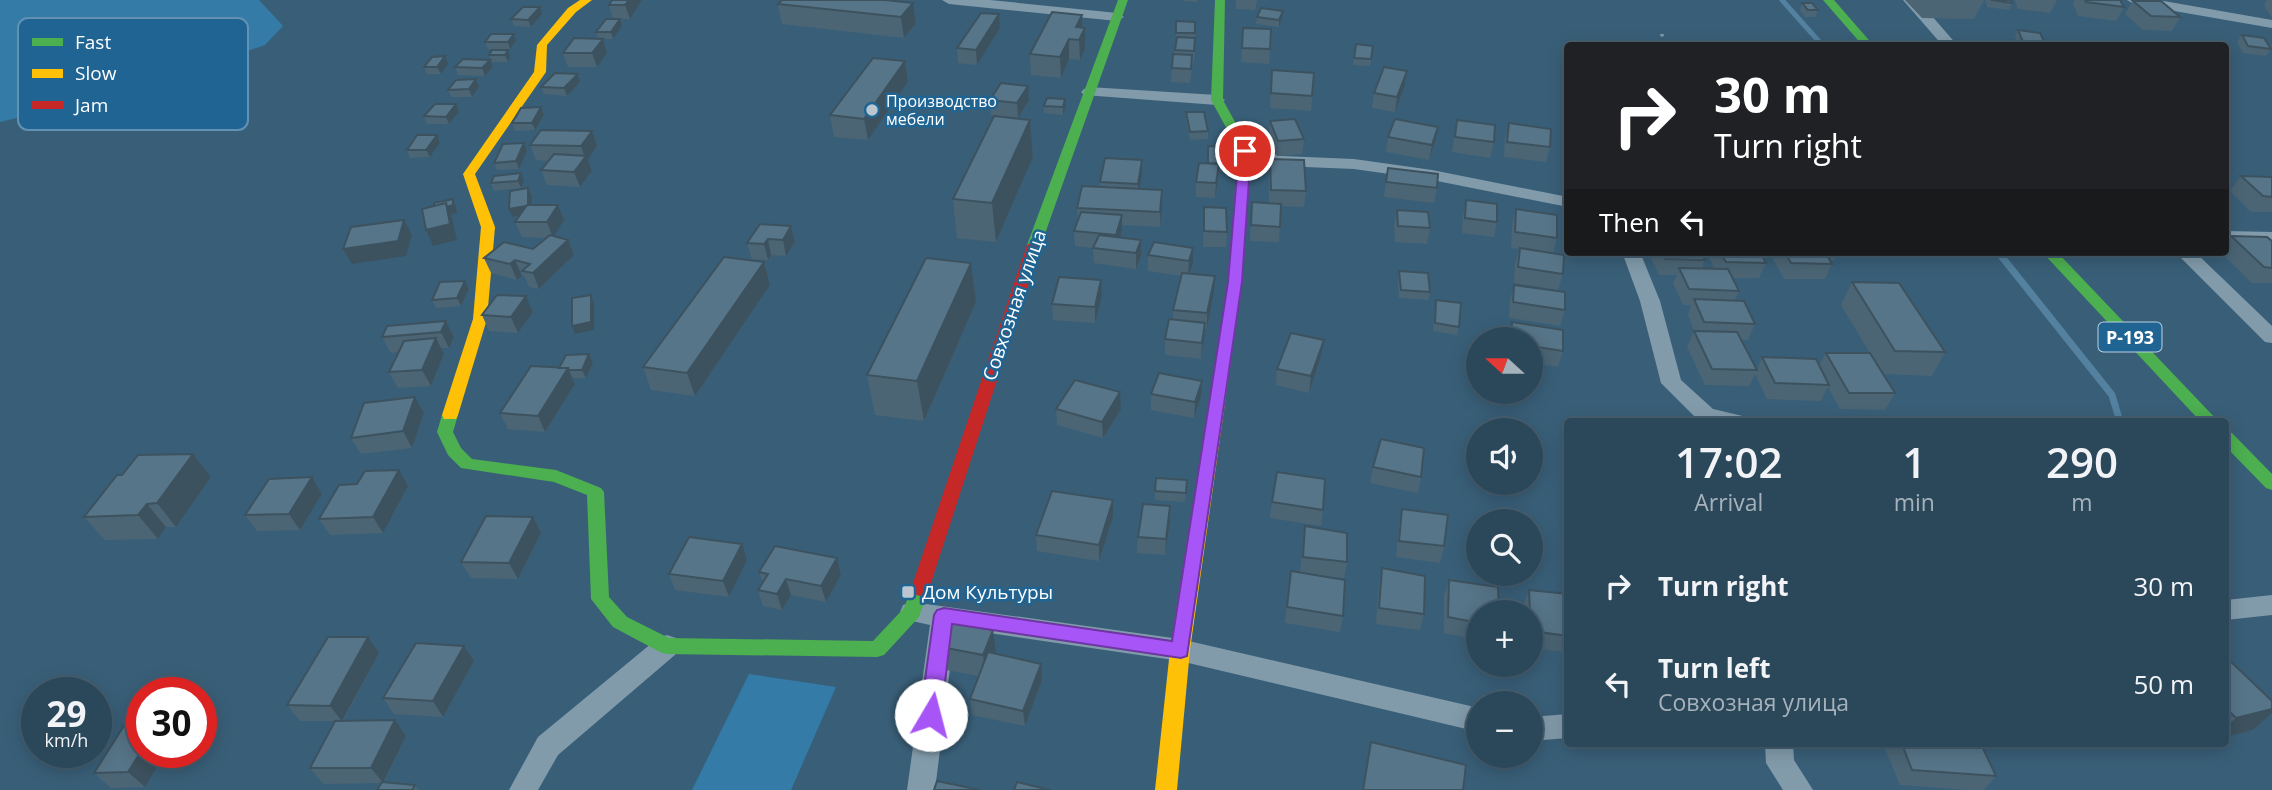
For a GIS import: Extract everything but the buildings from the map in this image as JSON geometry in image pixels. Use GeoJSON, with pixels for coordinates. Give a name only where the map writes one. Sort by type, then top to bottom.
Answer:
{"type":"FeatureCollection","features":[{"type":"Feature","properties":{"kind":"main road"},"geometry":{"type":"LineString","coordinates":[[587,0],[572,10],[542,46],[540,72],[468,174],[488,226],[480,319],[445,432],[454,451],[467,464],[556,476],[596,492],[600,599],[620,622],[667,646],[877,649],[912,612]]}},
{"type":"Feature","properties":{"kind":"main road","name":"Совхозная улица"},"geometry":{"type":"LineString","coordinates":[[912,612],[1004,330],[1123,0]]}},
{"type":"Feature","properties":{"kind":"main road"},"geometry":{"type":"LineString","coordinates":[[1166,790],[1181,650],[1235,282],[1245,151],[1217,100],[1220,0]]}},
{"type":"Feature","properties":{"kind":"main road"},"geometry":{"type":"LineString","coordinates":[[1828,0],[1865,42]]}},
{"type":"Feature","properties":{"kind":"main road","name":"Р-193"},"geometry":{"type":"LineString","coordinates":[[2053,256],[2207,418]]}},
{"type":"Feature","properties":{"kind":"main road"},"geometry":{"type":"LineString","coordinates":[[2229,440],[2272,484]]}},
{"type":"Feature","properties":{"kind":"street"},"geometry":{"type":"LineString","coordinates":[[948,0],[1117,17]]}},
{"type":"Feature","properties":{"kind":"street"},"geometry":{"type":"LineString","coordinates":[[1910,0],[1947,42]]}},
{"type":"Feature","properties":{"kind":"street"},"geometry":{"type":"LineString","coordinates":[[2134,0],[2272,24]]}},
{"type":"Feature","properties":{"kind":"street"},"geometry":{"type":"LineString","coordinates":[[1089,92],[1217,100]]}},
{"type":"Feature","properties":{"kind":"street"},"geometry":{"type":"LineString","coordinates":[[1245,151],[1281,162],[1354,164],[1432,175],[1564,201]]}},
{"type":"Feature","properties":{"kind":"street"},"geometry":{"type":"LineString","coordinates":[[1633,256],[1650,301],[1671,383],[1706,415],[1720,418]]}},
{"type":"Feature","properties":{"kind":"street"},"geometry":{"type":"LineString","coordinates":[[2188,256],[2272,337]]}},
{"type":"Feature","properties":{"kind":"street"},"geometry":{"type":"LineString","coordinates":[[2229,610],[2272,605]]}},
{"type":"Feature","properties":{"kind":"street"},"geometry":{"type":"LineString","coordinates":[[912,612],[1181,650],[1466,717]]}},
{"type":"Feature","properties":{"kind":"street"},"geometry":{"type":"LineString","coordinates":[[921,790],[944,615]]}},
{"type":"Feature","properties":{"kind":"street"},"geometry":{"type":"LineString","coordinates":[[523,790],[548,746],[667,646]]}},
{"type":"Feature","properties":{"kind":"street"},"geometry":{"type":"LineString","coordinates":[[1543,728],[1564,726]]}},
{"type":"Feature","properties":{"kind":"street"},"geometry":{"type":"LineString","coordinates":[[1779,747],[1780,763],[1799,790]]}},
{"type":"Feature","properties":{"kind":"lane"},"geometry":{"type":"LineString","coordinates":[[2229,236],[2272,237]]}},
{"type":"Feature","properties":{"kind":"path"},"geometry":{"type":"LineString","coordinates":[[1661,34],[1662,42]]}},
{"type":"Feature","properties":{"kind":"shaded area"},"geometry":{"type":"Polygon","coordinates":[[[0,0],[259,0],[283,26],[265,45],[248,51],[248,18],[18,18],[18,118],[0,122],[0,0]]]}},
{"type":"Feature","properties":{"kind":"shaded area"},"geometry":{"type":"Polygon","coordinates":[[[749,674],[836,687],[791,790],[692,790],[749,674]]]}},
{"type":"Feature","properties":{"kind":"waterway"},"geometry":{"type":"LineString","coordinates":[[1782,0],[1819,42]]}},
{"type":"Feature","properties":{"kind":"waterway"},"geometry":{"type":"LineString","coordinates":[[2001,256],[2112,395],[2119,418]]}},
{"type":"Feature","properties":{"kind":"traffic: fast"},"geometry":{"type":"LineString","coordinates":[[1034,245],[1123,0]]}},
{"type":"Feature","properties":{"kind":"traffic: fast"},"geometry":{"type":"LineString","coordinates":[[1218,396],[1235,282],[1245,151],[1217,100],[1220,0]]}},
{"type":"Feature","properties":{"kind":"traffic: fast"},"geometry":{"type":"LineString","coordinates":[[1828,0],[1865,42]]}},
{"type":"Feature","properties":{"kind":"traffic: fast"},"geometry":{"type":"LineString","coordinates":[[2053,256],[2207,418]]}},
{"type":"Feature","properties":{"kind":"traffic: fast"},"geometry":{"type":"LineString","coordinates":[[450,415],[445,432],[454,451],[467,464],[556,476],[595,492],[600,599],[620,622],[667,646],[877,649],[912,612],[920,589]]}},
{"type":"Feature","properties":{"kind":"traffic: fast"},"geometry":{"type":"LineString","coordinates":[[2229,440],[2272,484]]}},
{"type":"Feature","properties":{"kind":"traffic: slow"},"geometry":{"type":"LineString","coordinates":[[450,415],[480,319],[488,227],[469,174],[540,72],[542,45],[572,10],[587,0]]}},
{"type":"Feature","properties":{"kind":"traffic: slow"},"geometry":{"type":"LineString","coordinates":[[1166,790],[1180,650],[1218,396]]}},
{"type":"Feature","properties":{"kind":"traffic: jam"},"geometry":{"type":"LineString","coordinates":[[920,589],[1034,245]]}},
{"type":"Feature","properties":{"kind":"place","name":"Производство мебели"},"geometry":{"type":"Point","coordinates":[872,110]}},
{"type":"Feature","properties":{"kind":"place","name":"Дом Культуры"},"geometry":{"type":"Point","coordinates":[908,592]}},
{"type":"Feature","properties":{"kind":"route"},"geometry":{"type":"LineString","coordinates":[[931,715],[944,615],[1181,650],[1235,282],[1245,151]]}}]}
